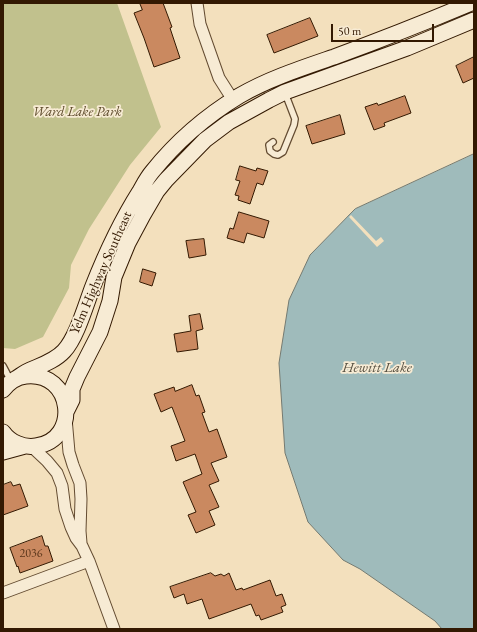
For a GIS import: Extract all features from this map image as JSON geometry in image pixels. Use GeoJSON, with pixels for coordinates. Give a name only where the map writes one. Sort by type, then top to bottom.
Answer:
{"type":"FeatureCollection","features":[{"type":"Feature","properties":{"kind":"main road","name":"Yelm Highway Southeast"},"geometry":{"type":"LineString","coordinates":[[10,384],[25,373],[50,361],[64,352],[72,341],[117,230],[150,174],[186,136],[210,116],[233,100],[260,85],[283,75],[412,28],[462,5]]}},
{"type":"Feature","properties":{"kind":"main road","name":"Yelm Highway Southeast"},"geometry":{"type":"LineString","coordinates":[[28,446],[41,445],[48,442],[60,431],[64,424],[66,414],[72,400],[72,389],[100,332],[110,301],[114,277],[125,250],[143,215],[166,180],[205,140],[229,122],[285,92],[407,48],[474,20]]}},
{"type":"Feature","properties":{"kind":"main road"},"geometry":{"type":"LineString","coordinates":[[10,384],[24,377],[32,376],[41,377],[48,380],[61,392],[65,400],[66,414]]}},
{"type":"Feature","properties":{"kind":"main road"},"geometry":{"type":"LineString","coordinates":[[3,432],[17,444],[28,446]]}},
{"type":"Feature","properties":{"kind":"main road"},"geometry":{"type":"LineString","coordinates":[[3,452],[28,446]]}},
{"type":"Feature","properties":{"kind":"street"},"geometry":{"type":"LineString","coordinates":[[197,3],[200,24],[219,78],[233,100]]}},
{"type":"Feature","properties":{"kind":"street"},"geometry":{"type":"LineString","coordinates":[[66,414],[69,452],[80,484],[80,530],[82,546]]}},
{"type":"Feature","properties":{"kind":"street"},"geometry":{"type":"LineString","coordinates":[[28,446],[47,461],[57,474],[62,486],[65,509],[69,521],[76,538],[82,546],[89,561],[114,629]]}},
{"type":"Feature","properties":{"kind":"street"},"geometry":{"type":"LineString","coordinates":[[3,593],[89,561]]}},
{"type":"Feature","properties":{"kind":"lane"},"geometry":{"type":"LineString","coordinates":[[273,142],[269,145],[270,151],[278,155],[283,152],[294,125],[295,119],[285,92]]}},
{"type":"Feature","properties":{"kind":"lane"},"geometry":{"type":"LineString","coordinates":[[3,366],[10,384]]}},
{"type":"Feature","properties":{"kind":"green space","name":"Ward Lake Park"},"geometry":{"type":"Polygon","coordinates":[[[3,3],[117,3],[161,127],[130,165],[89,229],[71,265],[69,288],[43,337],[15,349],[3,348],[3,3]]]}},
{"type":"Feature","properties":{"kind":"water","name":"Hewitt Lake"},"geometry":{"type":"Polygon","coordinates":[[[474,154],[474,629],[442,629],[435,621],[360,569],[343,560],[308,522],[285,453],[279,363],[289,300],[310,255],[355,209],[474,154]]]}},
{"type":"Feature","properties":{"kind":"pier"},"geometry":{"type":"Polygon","coordinates":[[[351,215],[376,241],[381,237],[384,241],[377,247],[349,217],[351,215]]]}},
{"type":"Feature","properties":{"kind":"building"},"geometry":{"type":"Polygon","coordinates":[[[140,3],[163,3],[172,27],[170,28],[180,58],[154,67],[134,13],[142,10],[140,3]]]}},
{"type":"Feature","properties":{"kind":"building"},"geometry":{"type":"Polygon","coordinates":[[[310,18],[318,36],[274,53],[267,35],[310,18]]]}},
{"type":"Feature","properties":{"kind":"building"},"geometry":{"type":"Polygon","coordinates":[[[474,57],[474,78],[463,83],[456,66],[474,57]]]}},
{"type":"Feature","properties":{"kind":"building"},"geometry":{"type":"Polygon","coordinates":[[[405,96],[411,113],[384,123],[385,126],[374,130],[365,107],[377,103],[378,105],[405,96]]]}},
{"type":"Feature","properties":{"kind":"building"},"geometry":{"type":"Polygon","coordinates":[[[340,115],[345,134],[312,144],[306,126],[340,115]]]}},
{"type":"Feature","properties":{"kind":"building"},"geometry":{"type":"Polygon","coordinates":[[[240,166],[256,171],[257,168],[268,171],[263,185],[257,183],[250,204],[238,200],[239,196],[235,195],[240,181],[236,180],[240,166]]]}},
{"type":"Feature","properties":{"kind":"building"},"geometry":{"type":"Polygon","coordinates":[[[239,212],[269,221],[264,238],[247,233],[244,243],[227,238],[230,228],[233,229],[239,212]]]}},
{"type":"Feature","properties":{"kind":"building"},"geometry":{"type":"Polygon","coordinates":[[[204,239],[206,255],[189,258],[186,241],[204,239]]]}},
{"type":"Feature","properties":{"kind":"building"},"geometry":{"type":"Polygon","coordinates":[[[143,269],[156,273],[152,286],[140,282],[143,269]]]}},
{"type":"Feature","properties":{"kind":"building"},"geometry":{"type":"Polygon","coordinates":[[[200,314],[203,329],[196,331],[198,349],[177,352],[174,334],[191,331],[189,316],[200,314]]]}},
{"type":"Feature","properties":{"kind":"building"},"geometry":{"type":"Polygon","coordinates":[[[192,385],[196,396],[199,395],[205,412],[202,413],[209,432],[217,429],[227,457],[211,463],[219,481],[209,485],[219,507],[209,511],[215,525],[196,533],[188,515],[196,512],[183,482],[202,474],[195,454],[176,461],[171,446],[185,441],[172,407],[161,412],[154,394],[174,387],[175,391],[192,385]]]}},
{"type":"Feature","properties":{"kind":"building"},"geometry":{"type":"Polygon","coordinates":[[[11,482],[13,486],[20,484],[28,506],[3,515],[3,485],[11,482]]]}},
{"type":"Feature","properties":{"kind":"building"},"geometry":{"type":"Polygon","coordinates":[[[42,536],[45,546],[48,546],[53,561],[20,573],[10,548],[42,536]]]}},
{"type":"Feature","properties":{"kind":"building"},"geometry":{"type":"Polygon","coordinates":[[[211,573],[215,576],[221,574],[224,576],[229,573],[236,590],[242,588],[243,590],[270,580],[276,596],[282,594],[286,605],[281,607],[283,612],[261,620],[259,615],[256,616],[251,604],[209,619],[202,599],[187,604],[184,594],[174,598],[170,587],[211,573]]]}}]}
